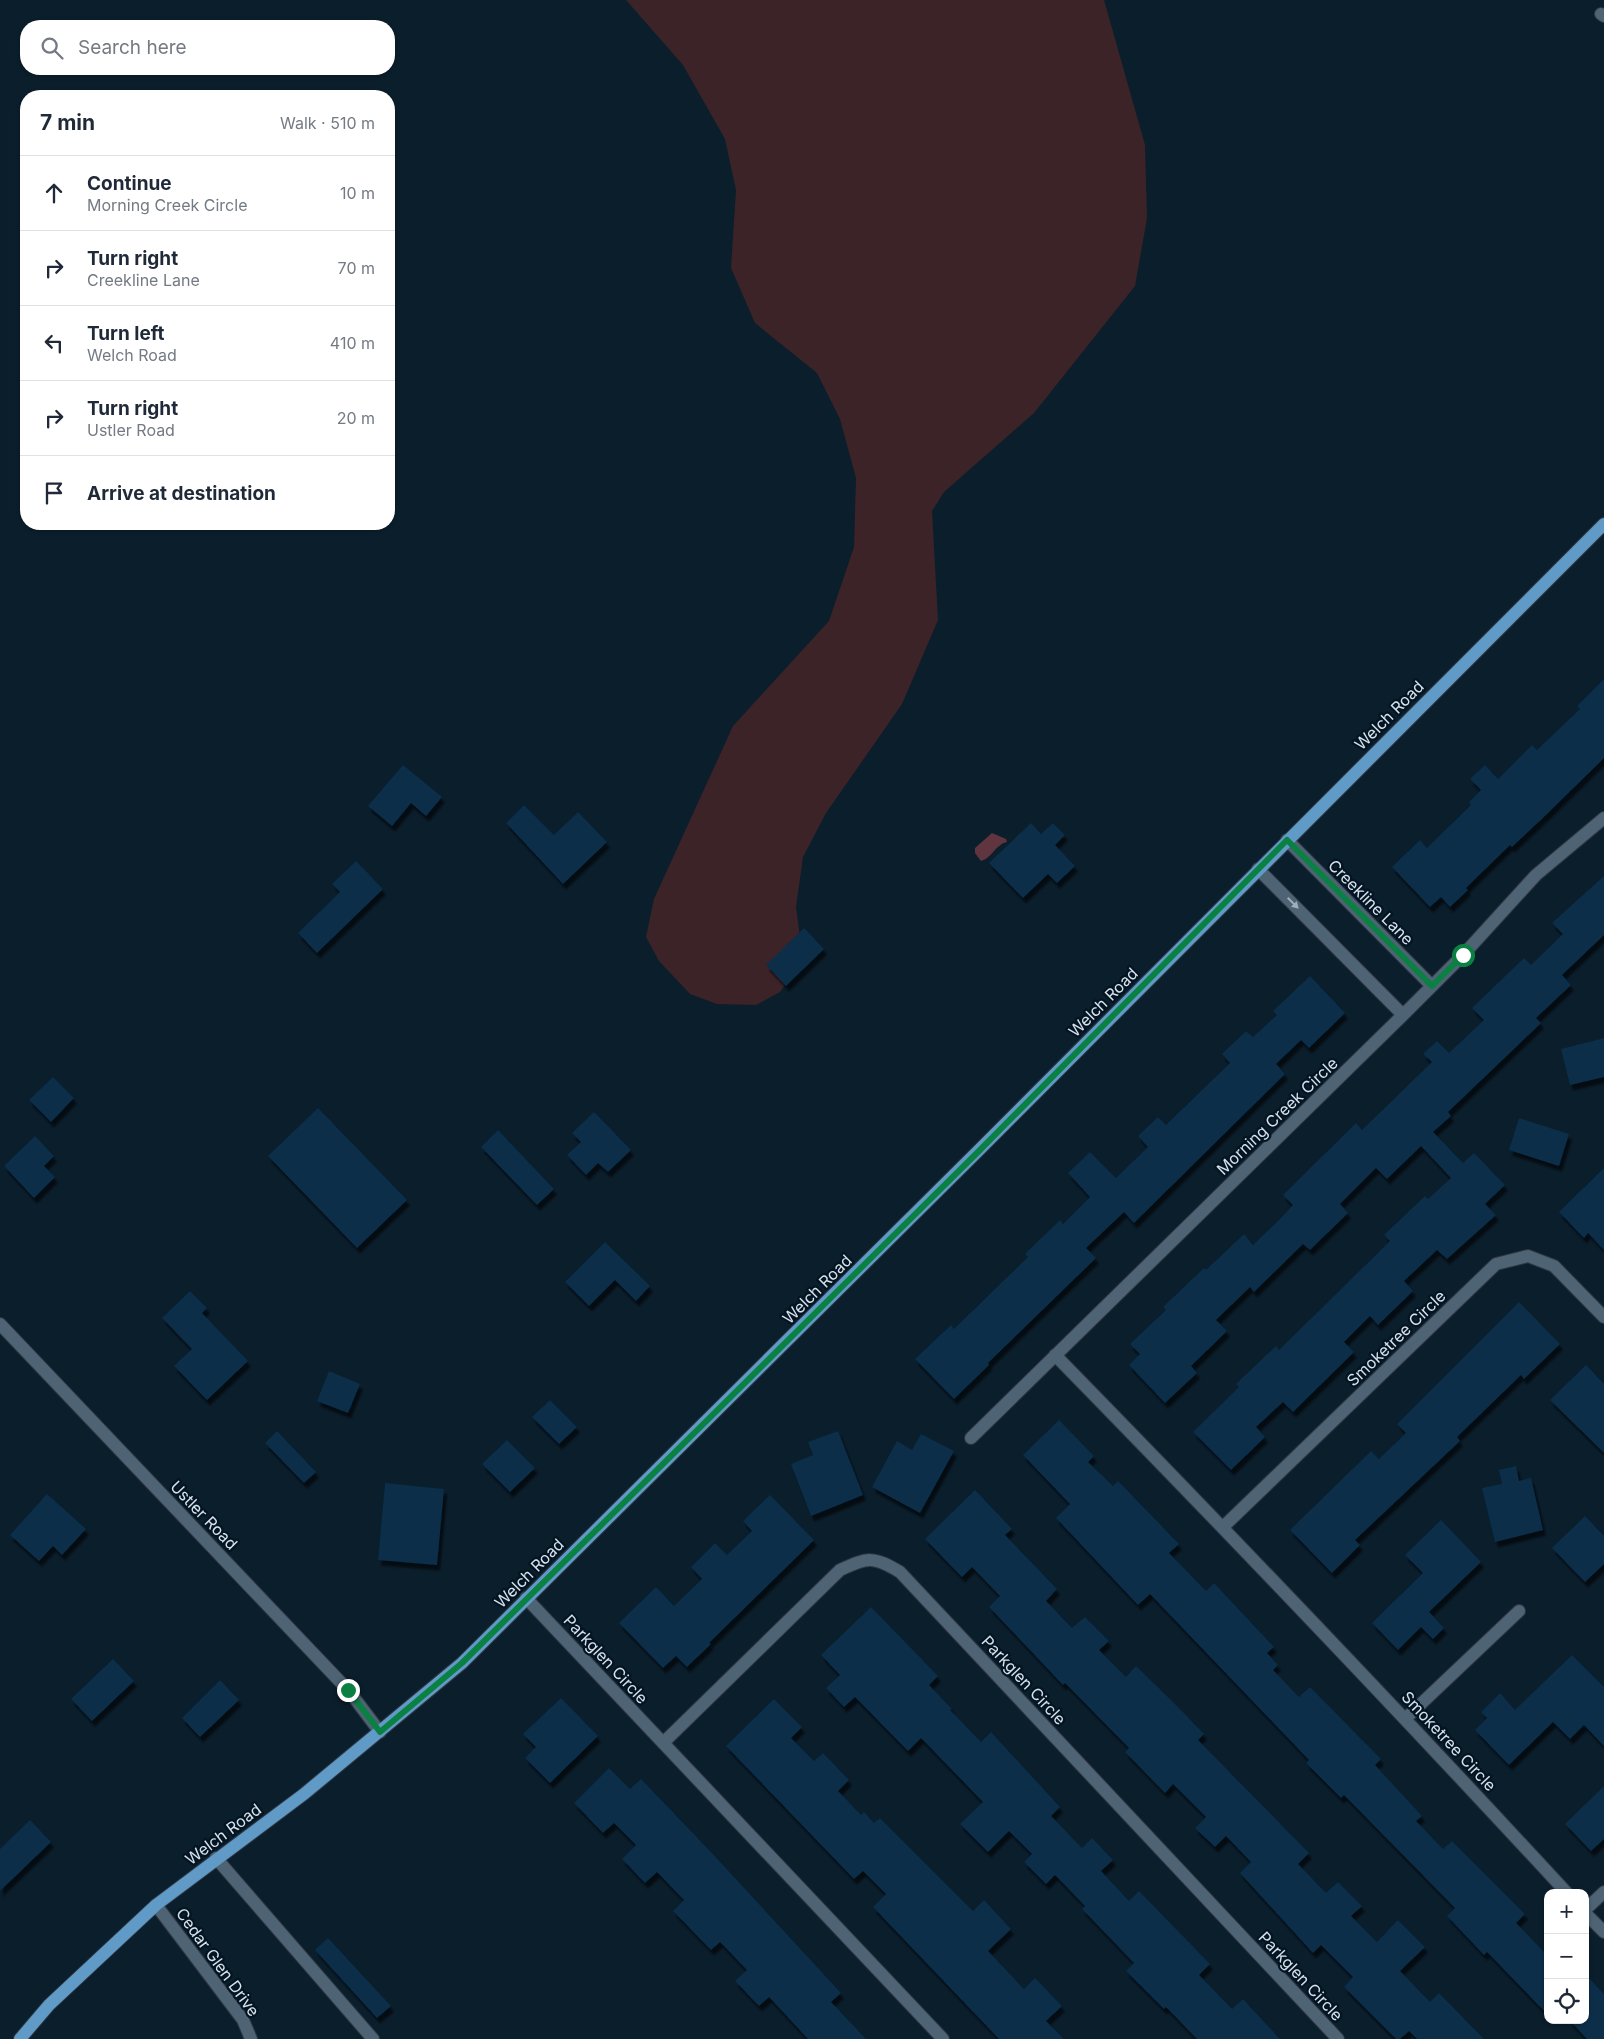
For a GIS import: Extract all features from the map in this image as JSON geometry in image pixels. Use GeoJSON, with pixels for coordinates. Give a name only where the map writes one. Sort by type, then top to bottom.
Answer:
{"type":"FeatureCollection","features":[{"type":"Feature","properties":{"kind":"main road","name":"Welch Road"},"geometry":{"type":"LineString","coordinates":[[20,2039],[49,2005],[156,1905],[216,1858],[304,1794],[462,1663],[964,1165],[1604,524]]}},
{"type":"Feature","properties":{"kind":"street","name":"Morning Creek Circle"},"geometry":{"type":"LineString","coordinates":[[971,1438],[1403,1015],[1536,875],[1604,818]]}},
{"type":"Feature","properties":{"kind":"street","name":"Creekline Lane"},"geometry":{"type":"LineString","coordinates":[[1287,840],[1432,986]]}},
{"type":"Feature","properties":{"kind":"street"},"geometry":{"type":"LineString","coordinates":[[1258,869],[1403,1015]]}},
{"type":"Feature","properties":{"kind":"street","name":"Smoketree Circle"},"geometry":{"type":"LineString","coordinates":[[1223,1527],[1496,1264],[1528,1256],[1554,1266],[1604,1317]]}},
{"type":"Feature","properties":{"kind":"street","name":"Ustler Road"},"geometry":{"type":"LineString","coordinates":[[0,1324],[348,1690],[380,1732]]}},
{"type":"Feature","properties":{"kind":"street","name":"Smoketree Circle"},"geometry":{"type":"LineString","coordinates":[[1055,1355],[1406,1718],[1563,1889]]}},
{"type":"Feature","properties":{"kind":"street","name":"Parkglen Circle"},"geometry":{"type":"LineString","coordinates":[[663,1743],[840,1570],[863,1559],[882,1562],[900,1572],[1338,2039]]}},
{"type":"Feature","properties":{"kind":"street","name":"Parkglen Circle"},"geometry":{"type":"LineString","coordinates":[[526,1598],[943,2039]]}},
{"type":"Feature","properties":{"kind":"street"},"geometry":{"type":"LineString","coordinates":[[1406,1718],[1519,1611]]}},
{"type":"Feature","properties":{"kind":"street"},"geometry":{"type":"LineString","coordinates":[[216,1858],[373,2039]]}},
{"type":"Feature","properties":{"kind":"street"},"geometry":{"type":"LineString","coordinates":[[1589,1907],[1604,1892]]}},
{"type":"Feature","properties":{"kind":"street","name":"Cedar Glen Drive"},"geometry":{"type":"LineString","coordinates":[[156,1905],[243,2020],[251,2039]]}},
{"type":"Feature","properties":{"kind":"street"},"geometry":{"type":"LineString","coordinates":[[1589,1915],[1604,1932]]}},
{"type":"Feature","properties":{"kind":"shaded area"},"geometry":{"type":"Polygon","coordinates":[[[626,0],[1104,0],[1145,145],[1147,218],[1135,286],[1034,413],[944,492],[932,511],[938,620],[902,704],[826,813],[803,857],[796,907],[803,960],[780,992],[756,1005],[717,1004],[690,994],[659,961],[646,937],[654,899],[733,726],[829,621],[854,547],[856,478],[840,419],[817,373],[755,323],[731,268],[736,190],[725,139],[683,65],[626,0]]]}},
{"type":"Feature","properties":{"kind":"shaded area"},"geometry":{"type":"Polygon","coordinates":[[[992,833],[1006,839],[1007,842],[1000,845],[981,861],[975,853],[975,848],[992,833]]]}},
{"type":"Feature","properties":{"kind":"building"},"geometry":{"type":"Polygon","coordinates":[[[1604,679],[1604,758],[1512,847],[1510,845],[1466,888],[1468,890],[1450,907],[1441,897],[1430,907],[1392,867],[1420,840],[1427,848],[1471,805],[1469,802],[1481,790],[1470,779],[1485,765],[1498,779],[1532,745],[1537,750],[1580,709],[1577,706],[1604,679]]]}},
{"type":"Feature","properties":{"kind":"building"},"geometry":{"type":"Polygon","coordinates":[[[403,765],[442,797],[426,816],[411,803],[392,826],[368,806],[403,765]]]}},
{"type":"Feature","properties":{"kind":"building"},"geometry":{"type":"Polygon","coordinates":[[[524,805],[554,835],[578,812],[607,842],[563,884],[506,823],[524,805]]]}},
{"type":"Feature","properties":{"kind":"building"},"geometry":{"type":"Polygon","coordinates":[[[1031,823],[1041,834],[1053,823],[1065,835],[1055,845],[1075,866],[1057,883],[1048,874],[1023,898],[989,863],[1031,823]]]}},
{"type":"Feature","properties":{"kind":"building"},"geometry":{"type":"Polygon","coordinates":[[[356,861],[383,889],[317,953],[298,933],[340,892],[332,884],[356,861]]]}},
{"type":"Feature","properties":{"kind":"building"},"geometry":{"type":"Polygon","coordinates":[[[1604,876],[1604,935],[1562,975],[1571,985],[1536,1018],[1541,1023],[1448,1112],[1451,1116],[1433,1132],[1463,1163],[1474,1153],[1505,1185],[1485,1204],[1496,1215],[1447,1259],[1437,1250],[1404,1281],[1413,1291],[1378,1325],[1370,1316],[1344,1342],[1354,1352],[1293,1412],[1283,1402],[1256,1427],[1265,1437],[1231,1470],[1193,1432],[1239,1387],[1236,1384],[1276,1346],[1279,1350],[1390,1241],[1384,1235],[1425,1196],[1428,1199],[1451,1178],[1421,1146],[1387,1179],[1376,1168],[1340,1204],[1348,1213],[1310,1250],[1303,1244],[1254,1292],[1250,1287],[1216,1320],[1227,1331],[1191,1366],[1197,1373],[1165,1403],[1129,1365],[1140,1354],[1130,1344],[1166,1310],[1163,1307],[1204,1268],[1206,1270],[1244,1234],[1253,1245],[1280,1219],[1293,1205],[1283,1195],[1356,1123],[1362,1130],[1432,1062],[1423,1054],[1437,1041],[1449,1053],[1484,1020],[1472,1008],[1524,958],[1531,965],[1563,934],[1552,923],[1604,876]]]}},
{"type":"Feature","properties":{"kind":"building"},"geometry":{"type":"Polygon","coordinates":[[[804,928],[824,949],[786,986],[766,965],[804,928]]]}},
{"type":"Feature","properties":{"kind":"building"},"geometry":{"type":"Polygon","coordinates":[[[1310,976],[1345,1013],[1309,1048],[1301,1040],[1276,1064],[1285,1074],[1134,1223],[1124,1212],[1086,1248],[1096,1258],[988,1363],[989,1365],[954,1399],[915,1359],[951,1325],[954,1329],[1028,1257],[1025,1254],[1060,1220],[1063,1224],[1090,1197],[1068,1173],[1090,1152],[1116,1178],[1148,1147],[1138,1136],[1158,1117],[1166,1125],[1230,1063],[1222,1054],[1246,1031],[1253,1037],[1277,1015],[1273,1011],[1310,976]]]}},
{"type":"Feature","properties":{"kind":"building"},"geometry":{"type":"Polygon","coordinates":[[[1604,1038],[1604,1077],[1570,1085],[1561,1049],[1604,1038]]]}},
{"type":"Feature","properties":{"kind":"building"},"geometry":{"type":"Polygon","coordinates":[[[53,1077],[74,1098],[51,1122],[29,1100],[53,1077]]]}},
{"type":"Feature","properties":{"kind":"building"},"geometry":{"type":"Polygon","coordinates":[[[318,1108],[407,1200],[357,1248],[268,1156],[318,1108]]]}},
{"type":"Feature","properties":{"kind":"building"},"geometry":{"type":"Polygon","coordinates":[[[594,1112],[631,1150],[608,1172],[598,1163],[586,1175],[567,1155],[581,1142],[572,1133],[594,1112]]]}},
{"type":"Feature","properties":{"kind":"building"},"geometry":{"type":"Polygon","coordinates":[[[1519,1118],[1569,1134],[1559,1166],[1509,1150],[1519,1118]]]}},
{"type":"Feature","properties":{"kind":"building"},"geometry":{"type":"Polygon","coordinates":[[[498,1130],[554,1189],[537,1205],[481,1147],[498,1130]]]}},
{"type":"Feature","properties":{"kind":"building"},"geometry":{"type":"Polygon","coordinates":[[[35,1136],[54,1156],[44,1166],[55,1177],[34,1198],[4,1166],[35,1136]]]}},
{"type":"Feature","properties":{"kind":"building"},"geometry":{"type":"Polygon","coordinates":[[[1604,1168],[1604,1250],[1588,1233],[1584,1238],[1559,1212],[1604,1168]]]}},
{"type":"Feature","properties":{"kind":"building"},"geometry":{"type":"Polygon","coordinates":[[[605,1242],[650,1286],[636,1301],[615,1280],[589,1306],[565,1282],[605,1242]]]}},
{"type":"Feature","properties":{"kind":"building"},"geometry":{"type":"Polygon","coordinates":[[[190,1291],[207,1308],[202,1313],[248,1361],[207,1400],[174,1366],[192,1349],[162,1318],[190,1291]]]}},
{"type":"Feature","properties":{"kind":"building"},"geometry":{"type":"Polygon","coordinates":[[[1519,1302],[1560,1344],[1524,1379],[1521,1375],[1457,1437],[1460,1441],[1355,1540],[1360,1545],[1332,1573],[1290,1530],[1371,1451],[1379,1459],[1406,1433],[1397,1424],[1519,1302]]]}},
{"type":"Feature","properties":{"kind":"building"},"geometry":{"type":"Polygon","coordinates":[[[1586,1365],[1604,1384],[1604,1453],[1550,1400],[1586,1365]]]}},
{"type":"Feature","properties":{"kind":"building"},"geometry":{"type":"Polygon","coordinates":[[[329,1371],[360,1384],[348,1413],[317,1401],[329,1371]]]}},
{"type":"Feature","properties":{"kind":"building"},"geometry":{"type":"Polygon","coordinates":[[[550,1400],[577,1427],[559,1444],[532,1417],[550,1400]]]}},
{"type":"Feature","properties":{"kind":"building"},"geometry":{"type":"Polygon","coordinates":[[[1059,1420],[1094,1456],[1088,1462],[1113,1486],[1118,1481],[1179,1544],[1169,1553],[1206,1591],[1214,1583],[1274,1647],[1267,1653],[1278,1665],[1273,1670],[1299,1697],[1310,1687],[1381,1759],[1375,1765],[1422,1816],[1416,1821],[1443,1849],[1452,1841],[1525,1914],[1516,1923],[1544,1952],[1544,2011],[1487,1952],[1484,1955],[1447,1916],[1455,1908],[1344,1795],[1341,1798],[1306,1763],[1309,1760],[1150,1594],[1138,1605],[1056,1518],[1070,1504],[1023,1455],[1059,1420]]]}},
{"type":"Feature","properties":{"kind":"building"},"geometry":{"type":"Polygon","coordinates":[[[277,1431],[316,1472],[304,1483],[265,1443],[277,1431]]]}},
{"type":"Feature","properties":{"kind":"building"},"geometry":{"type":"Polygon","coordinates":[[[838,1431],[863,1495],[811,1516],[791,1464],[813,1455],[808,1442],[838,1431]]]}},
{"type":"Feature","properties":{"kind":"building"},"geometry":{"type":"Polygon","coordinates":[[[921,1434],[954,1451],[920,1513],[872,1487],[897,1441],[912,1450],[921,1434]]]}},
{"type":"Feature","properties":{"kind":"building"},"geometry":{"type":"Polygon","coordinates":[[[507,1440],[535,1468],[510,1492],[482,1464],[507,1440]]]}},
{"type":"Feature","properties":{"kind":"building"},"geometry":{"type":"Polygon","coordinates":[[[1516,1466],[1519,1481],[1531,1478],[1543,1530],[1495,1542],[1482,1488],[1502,1484],[1499,1470],[1516,1466]]]}},
{"type":"Feature","properties":{"kind":"building"},"geometry":{"type":"Polygon","coordinates":[[[385,1483],[444,1489],[437,1565],[378,1560],[385,1483]]]}},
{"type":"Feature","properties":{"kind":"building"},"geometry":{"type":"Polygon","coordinates":[[[975,1490],[1012,1529],[1005,1535],[1057,1589],[1046,1601],[1072,1628],[1085,1617],[1109,1641],[1099,1650],[1126,1677],[1136,1666],[1175,1704],[1204,1734],[1198,1740],[1309,1853],[1298,1864],[1326,1893],[1338,1882],[1362,1906],[1351,1916],[1377,1942],[1398,1920],[1425,1947],[1400,1971],[1430,2002],[1439,1993],[1484,2039],[1417,2039],[1409,2031],[1400,2039],[1396,2039],[1344,1987],[1353,1977],[1321,1945],[1313,1953],[1240,1873],[1251,1862],[1226,1836],[1215,1847],[1195,1828],[1206,1817],[1173,1784],[1165,1793],[1125,1752],[1129,1748],[1065,1683],[1063,1685],[989,1607],[1000,1596],[972,1567],[962,1577],[925,1539],[975,1490]]]}},
{"type":"Feature","properties":{"kind":"building"},"geometry":{"type":"Polygon","coordinates":[[[47,1494],[86,1529],[62,1555],[53,1546],[39,1561],[10,1535],[47,1494]]]}},
{"type":"Feature","properties":{"kind":"building"},"geometry":{"type":"Polygon","coordinates":[[[770,1495],[814,1540],[687,1667],[676,1656],[663,1668],[619,1623],[656,1587],[674,1606],[702,1579],[691,1567],[715,1543],[727,1555],[752,1531],[743,1521],[770,1495]]]}},
{"type":"Feature","properties":{"kind":"building"},"geometry":{"type":"Polygon","coordinates":[[[1585,1516],[1604,1536],[1604,1564],[1585,1582],[1552,1548],[1585,1516]]]}},
{"type":"Feature","properties":{"kind":"building"},"geometry":{"type":"Polygon","coordinates":[[[1441,1520],[1481,1562],[1429,1612],[1444,1628],[1433,1639],[1421,1627],[1398,1650],[1372,1623],[1423,1573],[1405,1555],[1441,1520]]]}},
{"type":"Feature","properties":{"kind":"building"},"geometry":{"type":"Polygon","coordinates":[[[871,1607],[938,1676],[929,1685],[952,1709],[950,1710],[981,1742],[991,1732],[1060,1807],[1051,1816],[1082,1848],[1092,1838],[1113,1860],[1101,1871],[1129,1901],[1139,1891],[1210,1964],[1199,1975],[1232,2009],[1243,1999],[1280,2039],[1197,2039],[1166,2007],[1164,2009],[1126,1971],[1134,1963],[1082,1909],[1085,1906],[1055,1875],[1046,1884],[1024,1862],[1032,1854],[1009,1831],[988,1852],[960,1824],[983,1802],[921,1738],[908,1751],[855,1697],[844,1707],[826,1688],[840,1675],[821,1655],[871,1607]]]}},
{"type":"Feature","properties":{"kind":"building"},"geometry":{"type":"Polygon","coordinates":[[[1572,1655],[1604,1687],[1604,1746],[1584,1725],[1570,1739],[1553,1722],[1509,1765],[1475,1730],[1487,1718],[1481,1712],[1500,1693],[1515,1710],[1572,1655]]]}},
{"type":"Feature","properties":{"kind":"building"},"geometry":{"type":"Polygon","coordinates":[[[113,1659],[134,1681],[92,1721],[71,1699],[113,1659]]]}},
{"type":"Feature","properties":{"kind":"building"},"geometry":{"type":"Polygon","coordinates":[[[220,1680],[239,1700],[200,1737],[182,1718],[220,1680]]]}},
{"type":"Feature","properties":{"kind":"building"},"geometry":{"type":"Polygon","coordinates":[[[561,1698],[598,1736],[550,1783],[525,1758],[536,1747],[523,1734],[561,1698]]]}},
{"type":"Feature","properties":{"kind":"building"},"geometry":{"type":"Polygon","coordinates":[[[774,1699],[802,1727],[791,1738],[814,1761],[823,1753],[849,1780],[838,1791],[861,1815],[864,1812],[874,1823],[880,1818],[973,1911],[984,1900],[1011,1929],[988,1951],[1024,1989],[1035,1978],[1062,2006],[1046,2021],[1064,2039],[999,2039],[873,1907],[886,1894],[863,1871],[854,1879],[726,1746],[774,1699]]]}},
{"type":"Feature","properties":{"kind":"building"},"geometry":{"type":"Polygon","coordinates":[[[609,1768],[630,1789],[641,1779],[710,1851],[841,1993],[831,2002],[866,2039],[808,2039],[769,1997],[759,2006],[735,1981],[747,1970],[720,1942],[711,1950],[673,1911],[684,1900],[657,1872],[645,1883],[622,1859],[636,1845],[614,1823],[603,1833],[574,1803],[609,1768]]]}},
{"type":"Feature","properties":{"kind":"building"},"geometry":{"type":"Polygon","coordinates":[[[1604,1786],[1604,1839],[1591,1851],[1565,1824],[1604,1786]]]}},
{"type":"Feature","properties":{"kind":"building"},"geometry":{"type":"Polygon","coordinates":[[[30,1820],[51,1842],[0,1891],[0,1849],[30,1820]]]}},
{"type":"Feature","properties":{"kind":"building"},"geometry":{"type":"Polygon","coordinates":[[[328,1938],[391,2006],[377,2018],[315,1950],[328,1938]]]}},
{"type":"Feature","properties":{"kind":"building"},"geometry":{"type":"Polygon","coordinates":[[[1589,1978],[1604,1994],[1604,2039],[1587,2039],[1573,2024],[1589,2024],[1589,1978]]]}},
{"type":"Feature","properties":{"kind":"route"},"geometry":{"type":"LineString","coordinates":[[348,1690],[380,1732],[462,1663],[978,1152],[1287,840],[1432,986],[1463,955]]}}]}
